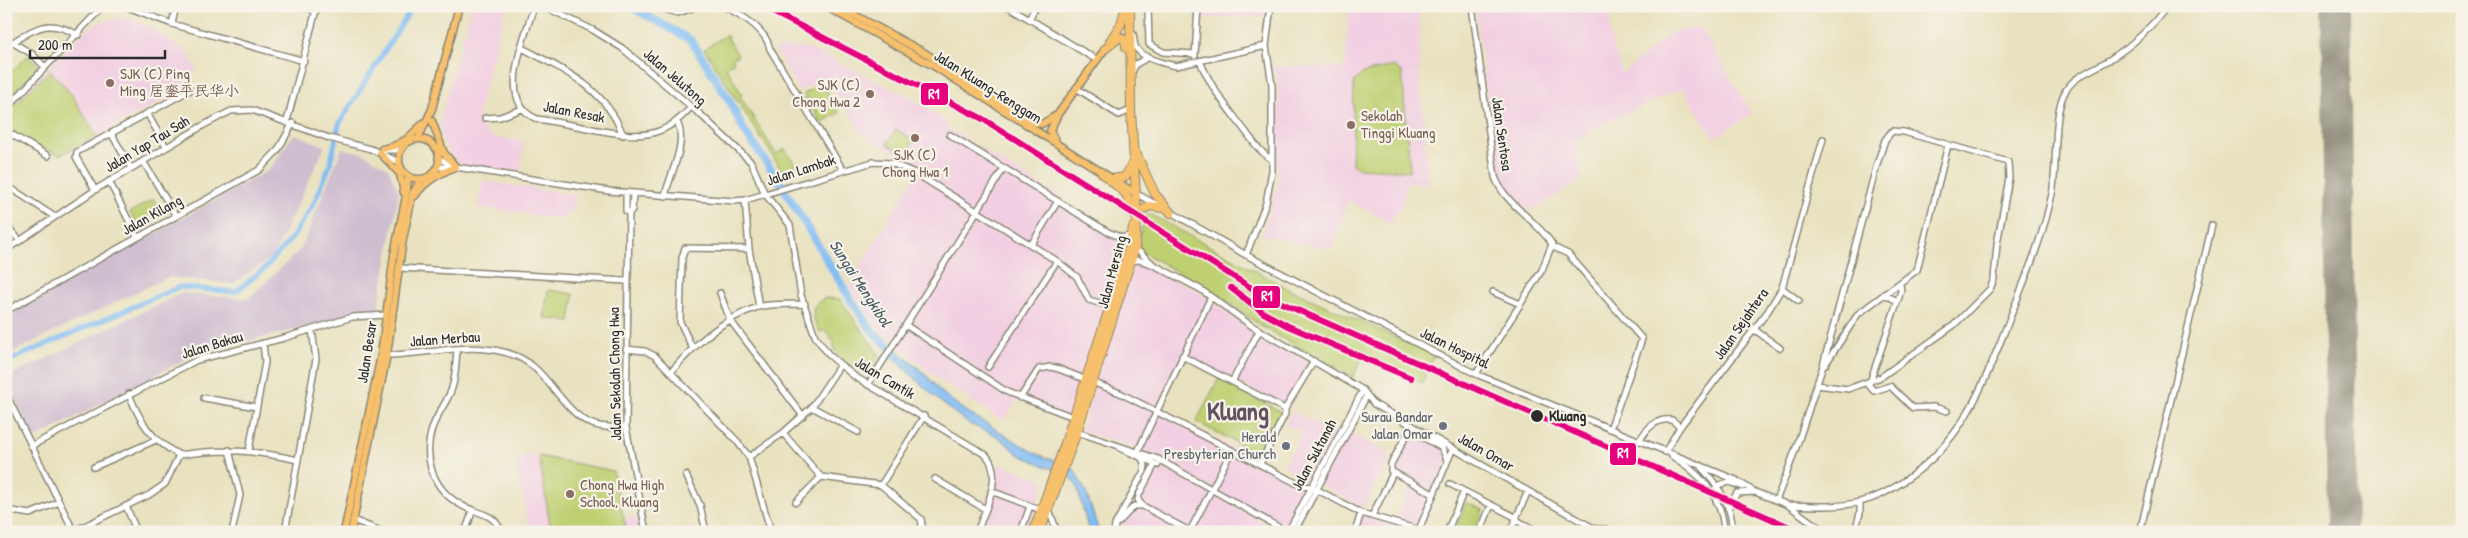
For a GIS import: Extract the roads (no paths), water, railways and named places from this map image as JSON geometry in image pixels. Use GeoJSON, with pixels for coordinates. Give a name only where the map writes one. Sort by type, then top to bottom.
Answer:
{"type":"FeatureCollection","features":[{"type":"Feature","properties":{"kind":"highway"},"geometry":{"type":"LineString","coordinates":[[1105,48],[1121,24],[1129,6]]}},
{"type":"Feature","properties":{"kind":"highway","name":"Jalan Mersing"},"geometry":{"type":"LineString","coordinates":[[1064,456],[1073,417],[1090,380],[1135,248],[1136,193],[1132,140],[1129,6]]}},
{"type":"Feature","properties":{"kind":"highway"},"geometry":{"type":"LineString","coordinates":[[1105,48],[1117,38],[1124,38],[1130,81]]}},
{"type":"Feature","properties":{"kind":"highway"},"geometry":{"type":"LineString","coordinates":[[1132,140],[1147,181],[1171,213]]}},
{"type":"Feature","properties":{"kind":"highway"},"geometry":{"type":"LineString","coordinates":[[1113,180],[1125,177],[1131,168],[1133,159]]}},
{"type":"Feature","properties":{"kind":"highway"},"geometry":{"type":"LineString","coordinates":[[1102,174],[1126,194],[1135,213],[1149,206],[1163,208]]}},
{"type":"Feature","properties":{"kind":"highway","name":"Jalan Mersing"},"geometry":{"type":"LineString","coordinates":[[1040,532],[1045,509],[1064,456],[1082,420],[1090,380],[1109,306],[1131,235],[1135,213]]}},
{"type":"Feature","properties":{"kind":"highway"},"geometry":{"type":"LineString","coordinates":[[1109,306],[1114,305],[1120,294]]}},
{"type":"Feature","properties":{"kind":"highway","name":"Jalan Mersing"},"geometry":{"type":"LineString","coordinates":[[1033,532],[1045,509]]}},
{"type":"Feature","properties":{"kind":"main road"},"geometry":{"type":"LineString","coordinates":[[436,167],[438,158],[432,145],[430,121],[459,6]]}},
{"type":"Feature","properties":{"kind":"main road","name":"Jalan Kluang-Renggam"},"geometry":{"type":"LineString","coordinates":[[826,6],[932,65],[1102,174],[1136,193]]}},
{"type":"Feature","properties":{"kind":"main road","name":"Jalan Kluang-Renggam"},"geometry":{"type":"LineString","coordinates":[[838,6],[925,53],[1033,123],[1042,124],[1058,114]]}},
{"type":"Feature","properties":{"kind":"main road"},"geometry":{"type":"LineString","coordinates":[[1060,147],[1051,136],[1050,130],[1058,114],[1105,48]]}},
{"type":"Feature","properties":{"kind":"main road"},"geometry":{"type":"LineString","coordinates":[[421,179],[408,176],[399,162],[401,150],[408,142],[418,139],[430,121]]}},
{"type":"Feature","properties":{"kind":"main road"},"geometry":{"type":"LineString","coordinates":[[408,202],[400,174],[381,151],[407,139],[430,121]]}},
{"type":"Feature","properties":{"kind":"main road"},"geometry":{"type":"LineString","coordinates":[[408,202],[429,181],[443,171],[455,167],[444,153],[430,121]]}},
{"type":"Feature","properties":{"kind":"main road"},"geometry":{"type":"LineString","coordinates":[[418,139],[432,145]]}},
{"type":"Feature","properties":{"kind":"main road","name":"Jalan Besar"},"geometry":{"type":"LineString","coordinates":[[344,532],[381,354],[394,254],[408,202],[421,179],[430,175],[436,167]]}},
{"type":"Feature","properties":{"kind":"main road","name":"Jalan Besar"},"geometry":{"type":"LineString","coordinates":[[351,532],[387,355],[408,202],[408,176]]}},
{"type":"Feature","properties":{"kind":"street"},"geometry":{"type":"LineString","coordinates":[[6,109],[103,6]]}},
{"type":"Feature","properties":{"kind":"street"},"geometry":{"type":"LineString","coordinates":[[125,6],[172,24],[304,61]]}},
{"type":"Feature","properties":{"kind":"street"},"geometry":{"type":"LineString","coordinates":[[172,24],[176,6]]}},
{"type":"Feature","properties":{"kind":"street"},"geometry":{"type":"LineString","coordinates":[[306,6],[316,12]]}},
{"type":"Feature","properties":{"kind":"street","name":"Jalan Kilang"},"geometry":{"type":"LineString","coordinates":[[6,311],[266,165],[278,150],[290,122],[317,6]]}},
{"type":"Feature","properties":{"kind":"street","name":"Jalan Resak"},"geometry":{"type":"LineString","coordinates":[[534,6],[522,48],[514,89],[522,109],[537,119],[623,135],[649,134],[663,130],[677,122],[691,107]]}},
{"type":"Feature","properties":{"kind":"street","name":"Jalan Jelutong"},"geometry":{"type":"LineString","coordinates":[[543,6],[562,14],[617,44],[752,162],[768,193]]}},
{"type":"Feature","properties":{"kind":"street"},"geometry":{"type":"LineString","coordinates":[[652,6],[678,13],[698,6]]}},
{"type":"Feature","properties":{"kind":"street"},"geometry":{"type":"LineString","coordinates":[[723,6],[753,25],[766,38],[770,48],[843,170]]}},
{"type":"Feature","properties":{"kind":"street"},"geometry":{"type":"LineString","coordinates":[[1008,6],[1098,60]]}},
{"type":"Feature","properties":{"kind":"street"},"geometry":{"type":"LineString","coordinates":[[1029,19],[1036,6]]}},
{"type":"Feature","properties":{"kind":"street"},"geometry":{"type":"LineString","coordinates":[[1129,6],[1135,47],[1149,57],[1176,66],[1266,46]]}},
{"type":"Feature","properties":{"kind":"street"},"geometry":{"type":"LineString","coordinates":[[1148,6],[1149,44],[1163,52],[1195,54]]}},
{"type":"Feature","properties":{"kind":"street"},"geometry":{"type":"LineString","coordinates":[[1198,6],[1195,54],[1197,61],[1226,108],[1259,151],[1272,160]]}},
{"type":"Feature","properties":{"kind":"street"},"geometry":{"type":"LineString","coordinates":[[1246,255],[1266,202],[1272,160],[1272,85],[1266,46],[1271,6]]}},
{"type":"Feature","properties":{"kind":"street","name":"Jalan Sentosa"},"geometry":{"type":"LineString","coordinates":[[1472,6],[1495,177],[1500,190],[1508,201],[1548,238],[1551,246],[1563,251],[1575,262],[1642,339],[1610,429]]}},
{"type":"Feature","properties":{"kind":"street"},"geometry":{"type":"LineString","coordinates":[[1788,505],[1810,506],[1860,502],[1893,489],[1922,469],[1942,450],[1961,425],[1975,403],[1992,363],[2045,224],[2056,166],[2059,113],[2066,90],[2075,80],[2112,58],[2139,38],[2167,6]]}},
{"type":"Feature","properties":{"kind":"street"},"geometry":{"type":"LineString","coordinates":[[6,46],[44,25],[64,27],[78,34]]}},
{"type":"Feature","properties":{"kind":"street"},"geometry":{"type":"LineString","coordinates":[[12,42],[32,54],[45,67]]}},
{"type":"Feature","properties":{"kind":"street"},"geometry":{"type":"LineString","coordinates":[[522,48],[573,75],[594,90],[613,114],[623,135]]}},
{"type":"Feature","properties":{"kind":"street"},"geometry":{"type":"LineString","coordinates":[[1130,81],[1136,64],[1149,57]]}},
{"type":"Feature","properties":{"kind":"street"},"geometry":{"type":"LineString","coordinates":[[1076,88],[1119,116],[1131,110]]}},
{"type":"Feature","properties":{"kind":"street"},"geometry":{"type":"LineString","coordinates":[[95,190],[76,154],[190,90]]}},
{"type":"Feature","properties":{"kind":"street","name":"Jalan Yap Tau Sah"},"geometry":{"type":"LineString","coordinates":[[6,250],[95,190],[204,124],[241,109],[252,110],[290,122],[345,143],[381,151],[401,150]]}},
{"type":"Feature","properties":{"kind":"street"},"geometry":{"type":"LineString","coordinates":[[485,118],[508,115],[522,109]]}},
{"type":"Feature","properties":{"kind":"street"},"geometry":{"type":"LineString","coordinates":[[147,113],[166,147]]}},
{"type":"Feature","properties":{"kind":"street"},"geometry":{"type":"LineString","coordinates":[[665,196],[681,142],[677,122]]}},
{"type":"Feature","properties":{"kind":"street"},"geometry":{"type":"LineString","coordinates":[[6,131],[48,156]]}},
{"type":"Feature","properties":{"kind":"street"},"geometry":{"type":"LineString","coordinates":[[1776,500],[1798,447],[1817,385],[1822,369],[1877,164],[1887,134],[1897,131],[2005,160],[2009,166],[2009,178],[1992,284],[1981,299],[1954,325],[1895,368],[1869,382],[1843,390],[1817,385]]}},
{"type":"Feature","properties":{"kind":"street"},"geometry":{"type":"LineString","coordinates":[[111,133],[131,168]]}},
{"type":"Feature","properties":{"kind":"street"},"geometry":{"type":"LineString","coordinates":[[950,135],[1118,237],[1127,238],[1131,235]]}},
{"type":"Feature","properties":{"kind":"street","name":"Jalan Sejahtera"},"geometry":{"type":"LineString","coordinates":[[1665,452],[1680,427],[1755,330],[1782,288],[1823,139]]}},
{"type":"Feature","properties":{"kind":"street"},"geometry":{"type":"LineString","coordinates":[[1822,369],[1858,314],[1917,270],[1948,145]]}},
{"type":"Feature","properties":{"kind":"street","name":"Jalan Yap Tau Sah"},"geometry":{"type":"LineString","coordinates":[[381,151],[399,162]]}},
{"type":"Feature","properties":{"kind":"street"},"geometry":{"type":"LineString","coordinates":[[438,158],[455,167]]}},
{"type":"Feature","properties":{"kind":"street"},"geometry":{"type":"LineString","coordinates":[[143,161],[176,216]]}},
{"type":"Feature","properties":{"kind":"street","name":"Jalan Lambak"},"geometry":{"type":"LineString","coordinates":[[455,167],[626,193],[746,200],[873,162],[891,163],[915,174],[977,210],[1057,261],[1078,277],[1089,300],[1109,306]]}},
{"type":"Feature","properties":{"kind":"street"},"geometry":{"type":"LineString","coordinates":[[436,167],[455,167]]}},
{"type":"Feature","properties":{"kind":"street"},"geometry":{"type":"LineString","coordinates":[[868,385],[907,326],[1004,168]]}},
{"type":"Feature","properties":{"kind":"street"},"geometry":{"type":"LineString","coordinates":[[109,182],[137,237]]}},
{"type":"Feature","properties":{"kind":"street"},"geometry":{"type":"LineString","coordinates":[[6,185],[55,217]]}},
{"type":"Feature","properties":{"kind":"street","name":"Jalan Sekolah Chong Hwa"},"geometry":{"type":"LineString","coordinates":[[626,193],[626,211],[629,213]]}},
{"type":"Feature","properties":{"kind":"street","name":"Jalan Sekolah Chong Hwa"},"geometry":{"type":"LineString","coordinates":[[633,193],[632,210],[629,213],[626,281],[626,427],[646,532]]}},
{"type":"Feature","properties":{"kind":"street","name":"Jalan Cantik"},"geometry":{"type":"LineString","coordinates":[[768,193],[790,225],[796,270],[805,304],[821,345],[840,365],[868,385],[924,416],[986,455],[993,466],[991,491],[977,532]]}},
{"type":"Feature","properties":{"kind":"street","name":"Jalan Hospital"},"geometry":{"type":"LineString","coordinates":[[1136,193],[1246,255],[1476,374],[1736,480],[1755,492],[1788,505]]}},
{"type":"Feature","properties":{"kind":"street"},"geometry":{"type":"LineString","coordinates":[[746,200],[749,249],[759,307]]}},
{"type":"Feature","properties":{"kind":"street"},"geometry":{"type":"LineString","coordinates":[[1031,245],[1058,202]]}},
{"type":"Feature","properties":{"kind":"street"},"geometry":{"type":"LineString","coordinates":[[6,225],[20,241]]}},
{"type":"Feature","properties":{"kind":"street"},"geometry":{"type":"LineString","coordinates":[[2140,532],[2212,226]]}},
{"type":"Feature","properties":{"kind":"street"},"geometry":{"type":"LineString","coordinates":[[1476,374],[1542,270],[1551,246]]}},
{"type":"Feature","properties":{"kind":"street"},"geometry":{"type":"LineString","coordinates":[[1135,248],[1154,265]]}},
{"type":"Feature","properties":{"kind":"street"},"geometry":{"type":"LineString","coordinates":[[692,347],[680,322],[682,258],[684,249],[749,249]]}},
{"type":"Feature","properties":{"kind":"street"},"geometry":{"type":"LineString","coordinates":[[1131,261],[1138,260],[1154,265],[1211,297],[1259,331],[1363,390]]}},
{"type":"Feature","properties":{"kind":"street"},"geometry":{"type":"LineString","coordinates":[[988,367],[1057,261]]}},
{"type":"Feature","properties":{"kind":"street"},"geometry":{"type":"LineString","coordinates":[[400,268],[626,281]]}},
{"type":"Feature","properties":{"kind":"street"},"geometry":{"type":"LineString","coordinates":[[1900,284],[1901,291],[1869,382],[1874,391],[1890,386],[1913,408],[1927,407],[1947,411]]}},
{"type":"Feature","properties":{"kind":"street"},"geometry":{"type":"LineString","coordinates":[[1782,288],[1799,301]]}},
{"type":"Feature","properties":{"kind":"street"},"geometry":{"type":"LineString","coordinates":[[1493,292],[1520,304]]}},
{"type":"Feature","properties":{"kind":"street"},"geometry":{"type":"LineString","coordinates":[[720,293],[730,320],[803,416]]}},
{"type":"Feature","properties":{"kind":"street"},"geometry":{"type":"LineString","coordinates":[[1884,294],[1897,301]]}},
{"type":"Feature","properties":{"kind":"street"},"geometry":{"type":"LineString","coordinates":[[1138,451],[1211,297]]}},
{"type":"Feature","properties":{"kind":"street"},"geometry":{"type":"LineString","coordinates":[[671,372],[692,347],[730,320],[759,307],[805,304]]}},
{"type":"Feature","properties":{"kind":"street","name":"Jalan Bakau"},"geometry":{"type":"LineString","coordinates":[[31,446],[197,360],[312,330],[352,317],[386,315]]}},
{"type":"Feature","properties":{"kind":"street"},"geometry":{"type":"LineString","coordinates":[[907,326],[1007,392],[1082,420]]}},
{"type":"Feature","properties":{"kind":"street"},"geometry":{"type":"LineString","coordinates":[[286,532],[316,359],[312,330]]}},
{"type":"Feature","properties":{"kind":"street"},"geometry":{"type":"LineString","coordinates":[[1755,330],[1780,348]]}},
{"type":"Feature","properties":{"kind":"street"},"geometry":{"type":"LineString","coordinates":[[1232,382],[1259,331]]}},
{"type":"Feature","properties":{"kind":"street"},"geometry":{"type":"LineString","coordinates":[[249,450],[265,362],[263,343]]}},
{"type":"Feature","properties":{"kind":"street"},"geometry":{"type":"LineString","coordinates":[[457,349],[452,387],[433,426],[428,460],[435,479],[446,496],[473,510],[489,515],[499,525],[501,532]]}},
{"type":"Feature","properties":{"kind":"street","name":"Jalan Merbau"},"geometry":{"type":"LineString","coordinates":[[387,355],[457,349],[498,350],[517,356],[534,366],[587,422],[600,426],[626,427]]}},
{"type":"Feature","properties":{"kind":"street"},"geometry":{"type":"LineString","coordinates":[[626,349],[645,351],[671,372],[736,440],[749,457],[771,532]]}},
{"type":"Feature","properties":{"kind":"street"},"geometry":{"type":"LineString","coordinates":[[1182,356],[1285,409]]}},
{"type":"Feature","properties":{"kind":"street"},"geometry":{"type":"LineString","coordinates":[[1260,464],[1285,414],[1285,409],[1314,361]]}},
{"type":"Feature","properties":{"kind":"street"},"geometry":{"type":"LineString","coordinates":[[749,457],[783,433],[812,407],[840,365]]}},
{"type":"Feature","properties":{"kind":"street"},"geometry":{"type":"LineString","coordinates":[[1020,398],[1038,369],[1051,367],[1061,370],[1090,380],[1156,410],[1302,486],[1314,488],[1362,513],[1418,531],[1452,448]]}},
{"type":"Feature","properties":{"kind":"street","name":"Jalan Omar"},"geometry":{"type":"LineString","coordinates":[[1363,390],[1374,404],[1411,427],[1452,448],[1595,530],[1605,529],[1610,532]]}},
{"type":"Feature","properties":{"kind":"street","name":"Jalan Sultanah"},"geometry":{"type":"LineString","coordinates":[[1294,532],[1363,390]]}},
{"type":"Feature","properties":{"kind":"street"},"geometry":{"type":"LineString","coordinates":[[6,394],[8,405],[31,446],[74,532],[149,495],[165,484],[179,455]]}},
{"type":"Feature","properties":{"kind":"street"},"geometry":{"type":"LineString","coordinates":[[129,394],[138,416],[156,440],[179,455],[249,450],[298,460]]}},
{"type":"Feature","properties":{"kind":"street","name":"Jalan Sultanah"},"geometry":{"type":"LineString","coordinates":[[1314,488],[1367,395]]}},
{"type":"Feature","properties":{"kind":"street"},"geometry":{"type":"LineString","coordinates":[[204,398],[257,407]]}},
{"type":"Feature","properties":{"kind":"street"},"geometry":{"type":"LineString","coordinates":[[812,407],[858,432]]}},
{"type":"Feature","properties":{"kind":"street"},"geometry":{"type":"LineString","coordinates":[[881,485],[924,416]]}},
{"type":"Feature","properties":{"kind":"street"},"geometry":{"type":"LineString","coordinates":[[1640,441],[1645,432],[1658,421],[1672,420],[1680,427]]}},
{"type":"Feature","properties":{"kind":"street"},"geometry":{"type":"LineString","coordinates":[[1372,516],[1393,473],[1391,464],[1411,427],[1442,448],[1447,460]]}},
{"type":"Feature","properties":{"kind":"street"},"geometry":{"type":"LineString","coordinates":[[1069,429],[1120,448],[1155,464],[1167,466]]}},
{"type":"Feature","properties":{"kind":"street"},"geometry":{"type":"LineString","coordinates":[[783,433],[821,477],[881,485],[921,519],[922,525],[919,532]]}},
{"type":"Feature","properties":{"kind":"street"},"geometry":{"type":"LineString","coordinates":[[94,467],[156,440]]}},
{"type":"Feature","properties":{"kind":"street"},"geometry":{"type":"LineString","coordinates":[[1120,448],[1138,451],[1158,459],[1167,466],[1288,532]]}},
{"type":"Feature","properties":{"kind":"street"},"geometry":{"type":"LineString","coordinates":[[229,450],[240,495],[232,532]]}},
{"type":"Feature","properties":{"kind":"street"},"geometry":{"type":"LineString","coordinates":[[1155,464],[1138,495],[1138,500],[1143,506],[1191,531],[1232,450]]}},
{"type":"Feature","properties":{"kind":"street"},"geometry":{"type":"LineString","coordinates":[[1665,452],[1692,470],[1710,489],[1721,512],[1724,532]]}},
{"type":"Feature","properties":{"kind":"street"},"geometry":{"type":"LineString","coordinates":[[1114,532],[1115,525],[1144,472],[1145,465],[1142,459]]}},
{"type":"Feature","properties":{"kind":"street"},"geometry":{"type":"LineString","coordinates":[[1699,465],[1717,485],[1728,508],[1733,524],[1732,532]]}},
{"type":"Feature","properties":{"kind":"street"},"geometry":{"type":"LineString","coordinates":[[1393,473],[1433,494]]}},
{"type":"Feature","properties":{"kind":"street"},"geometry":{"type":"LineString","coordinates":[[686,475],[700,505],[706,532]]}},
{"type":"Feature","properties":{"kind":"street"},"geometry":{"type":"LineString","coordinates":[[796,502],[821,477]]}},
{"type":"Feature","properties":{"kind":"street"},"geometry":{"type":"LineString","coordinates":[[935,479],[985,509]]}},
{"type":"Feature","properties":{"kind":"street"},"geometry":{"type":"LineString","coordinates":[[1710,489],[1729,482],[1755,492]]}},
{"type":"Feature","properties":{"kind":"street"},"geometry":{"type":"LineString","coordinates":[[1450,484],[1539,532]]}},
{"type":"Feature","properties":{"kind":"street"},"geometry":{"type":"LineString","coordinates":[[1302,486],[1310,496]]}},
{"type":"Feature","properties":{"kind":"street"},"geometry":{"type":"LineString","coordinates":[[991,491],[1030,506],[1045,509],[1057,532]]}},
{"type":"Feature","properties":{"kind":"street"},"geometry":{"type":"LineString","coordinates":[[1447,532],[1464,491]]}},
{"type":"Feature","properties":{"kind":"street"},"geometry":{"type":"LineString","coordinates":[[1510,532],[1528,491]]}},
{"type":"Feature","properties":{"kind":"street"},"geometry":{"type":"LineString","coordinates":[[1728,508],[1737,493],[1755,492]]}},
{"type":"Feature","properties":{"kind":"street","name":"Jalan Sultanah"},"geometry":{"type":"LineString","coordinates":[[1288,532],[1310,496]]}},
{"type":"Feature","properties":{"kind":"street"},"geometry":{"type":"LineString","coordinates":[[6,510],[30,514],[59,502]]}},
{"type":"Feature","properties":{"kind":"street"},"geometry":{"type":"LineString","coordinates":[[1856,532],[1860,518],[1860,502]]}},
{"type":"Feature","properties":{"kind":"street"},"geometry":{"type":"LineString","coordinates":[[1480,532],[1491,505]]}},
{"type":"Feature","properties":{"kind":"street"},"geometry":{"type":"LineString","coordinates":[[1788,505],[1825,532]]}},
{"type":"Feature","properties":{"kind":"street"},"geometry":{"type":"LineString","coordinates":[[126,506],[137,532]]}},
{"type":"Feature","properties":{"kind":"street"},"geometry":{"type":"LineString","coordinates":[[1021,532],[1030,506]]}},
{"type":"Feature","properties":{"kind":"street"},"geometry":{"type":"LineString","coordinates":[[1115,525],[1134,506],[1143,506]]}},
{"type":"Feature","properties":{"kind":"street"},"geometry":{"type":"LineString","coordinates":[[1804,518],[1805,511],[1810,506]]}},
{"type":"Feature","properties":{"kind":"street"},"geometry":{"type":"LineString","coordinates":[[465,532],[473,510]]}},
{"type":"Feature","properties":{"kind":"street"},"geometry":{"type":"LineString","coordinates":[[1355,532],[1362,513]]}},
{"type":"Feature","properties":{"kind":"street"},"geometry":{"type":"LineString","coordinates":[[353,520],[383,532]]}},
{"type":"Feature","properties":{"kind":"water","name":"Sungai Mengkibol"},"geometry":{"type":"Polygon","coordinates":[[[895,348],[925,374],[941,392],[965,411],[1035,453],[1074,469],[1086,492],[1099,532],[1089,532],[1077,487],[1072,478],[1020,455],[997,436],[969,424],[937,399],[890,355],[895,348]]]}},
{"type":"Feature","properties":{"kind":"waterway"},"geometry":{"type":"LineString","coordinates":[[6,362],[179,287],[235,292],[264,269],[292,238],[314,203],[330,165],[339,124],[413,6]]}},
{"type":"Feature","properties":{"kind":"waterway","name":"Sungai Mengkibol"},"geometry":{"type":"LineString","coordinates":[[629,6],[691,40],[729,100],[743,129],[778,179],[851,300],[873,332],[896,353]]}},
{"type":"Feature","properties":{"kind":"place","name":"SJK (C) Ping Ming 居銮平民华小"},"geometry":{"type":"Point","coordinates":[110,83]}},
{"type":"Feature","properties":{"kind":"place","name":"SJK (C) Chong Hwa 2"},"geometry":{"type":"Point","coordinates":[870,94]}},
{"type":"Feature","properties":{"kind":"place","name":"Sekolah Tinggi Kluang"},"geometry":{"type":"Point","coordinates":[1351,125]}},
{"type":"Feature","properties":{"kind":"place","name":"SJK (C) Chong Hwa 1"},"geometry":{"type":"Point","coordinates":[915,138]}},
{"type":"Feature","properties":{"kind":"place","name":"Kluang"},"geometry":{"type":"Point","coordinates":[1537,416]}},
{"type":"Feature","properties":{"kind":"place","name":"Surau Bandar Jalan Omar"},"geometry":{"type":"Point","coordinates":[1443,426]}},
{"type":"Feature","properties":{"kind":"place","name":"Herald Presbyterian Church"},"geometry":{"type":"Point","coordinates":[1286,446]}},
{"type":"Feature","properties":{"kind":"place","name":"Chong Hwa High School, Kluang"},"geometry":{"type":"Point","coordinates":[570,494]}},
{"type":"Feature","properties":{"kind":"district","name":"Kluang"},"geometry":{"type":"Point","coordinates":[1238,411]}}]}
